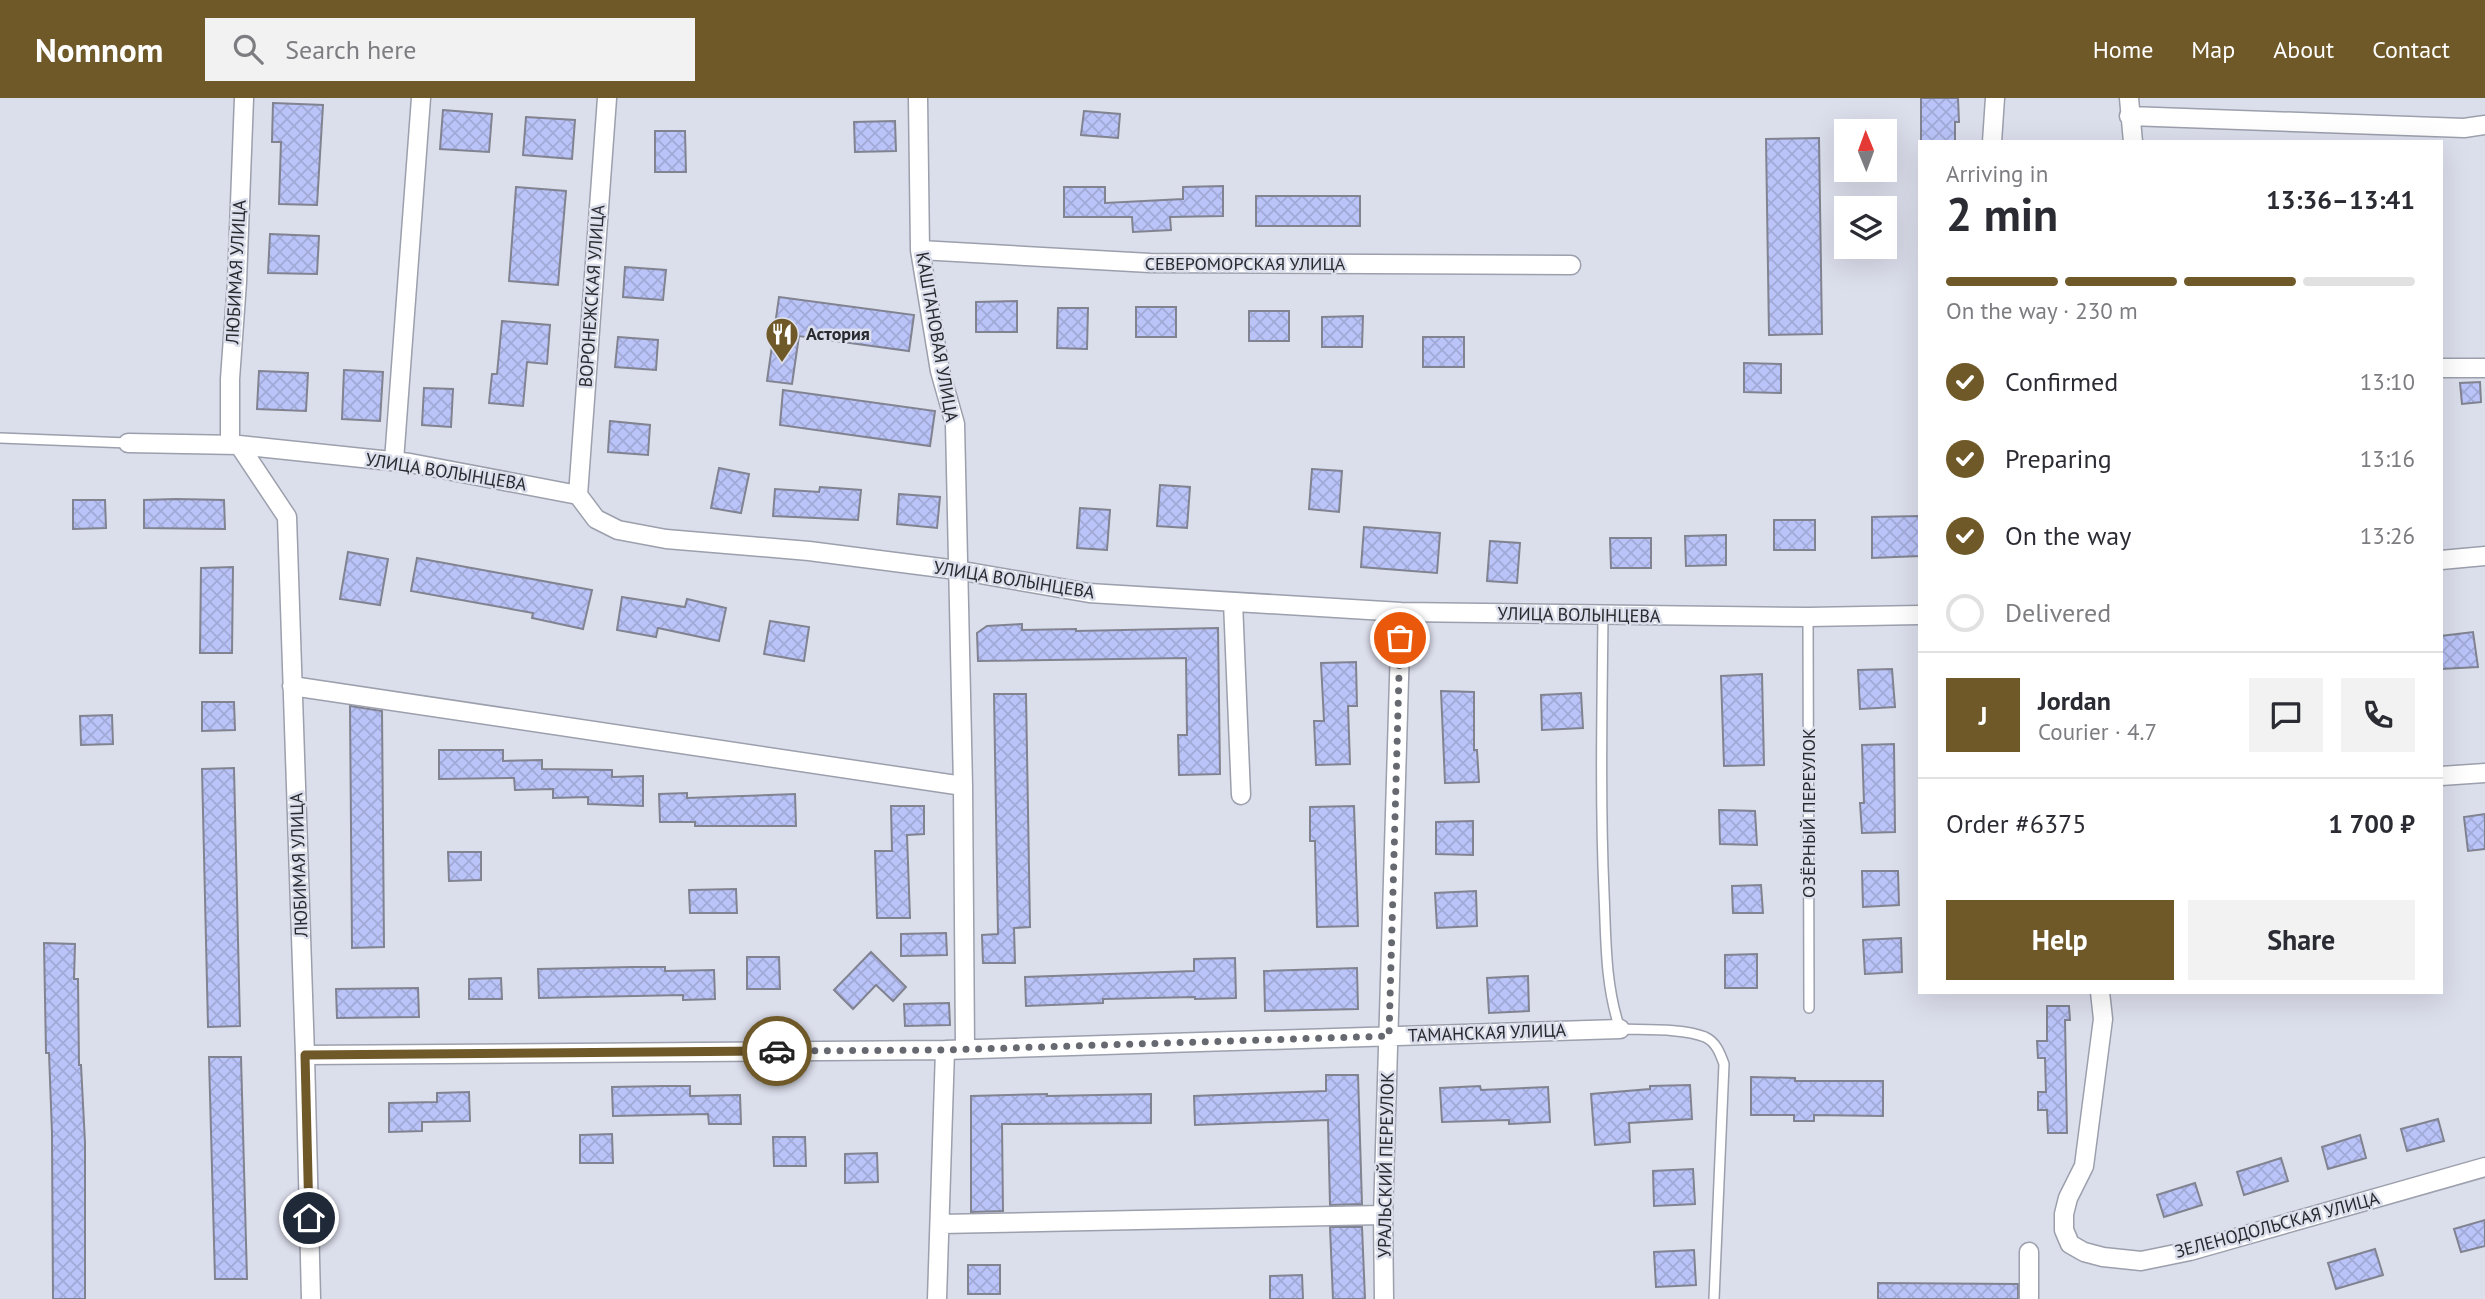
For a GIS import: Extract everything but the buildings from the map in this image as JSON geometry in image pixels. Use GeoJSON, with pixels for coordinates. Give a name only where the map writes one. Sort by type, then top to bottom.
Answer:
{"type":"FeatureCollection","features":[{"type":"Feature","properties":{"kind":"street","name":"ЛЮБИМАЯ УЛИЦА"},"geometry":{"type":"LineString","coordinates":[[244,98],[237,282],[230,379],[235,445],[286,517],[311,1299]]}},
{"type":"Feature","properties":{"kind":"street"},"geometry":{"type":"LineString","coordinates":[[394,461],[421,98]]}},
{"type":"Feature","properties":{"kind":"street","name":"ВОРОНЕЖСКАЯ УЛИЦА"},"geometry":{"type":"LineString","coordinates":[[578,495],[607,98]]}},
{"type":"Feature","properties":{"kind":"street","name":"КАШТАНОВАЯ УЛИЦА"},"geometry":{"type":"LineString","coordinates":[[918,98],[920,250],[940,371],[954,424],[963,786],[965,1049]]}},
{"type":"Feature","properties":{"kind":"street"},"geometry":{"type":"LineString","coordinates":[[1992,140],[1995,98]]}},
{"type":"Feature","properties":{"kind":"street"},"geometry":{"type":"LineString","coordinates":[[2133,140],[2129,107],[2347,125],[2464,128],[2485,125]]}},
{"type":"Feature","properties":{"kind":"street","name":"СЕВЕРОМОРСКАЯ УЛИЦА"},"geometry":{"type":"LineString","coordinates":[[920,250],[1150,263],[1571,265]]}},
{"type":"Feature","properties":{"kind":"street"},"geometry":{"type":"LineString","coordinates":[[2443,368],[2485,368]]}},
{"type":"Feature","properties":{"kind":"street","name":"УЛИЦА ВОЛЫНЦЕВА"},"geometry":{"type":"LineString","coordinates":[[128,443],[235,445],[394,461],[578,495],[596,519],[618,530],[666,539],[809,551],[957,570],[1089,593],[1401,612],[1604,616],[1918,615]]}},
{"type":"Feature","properties":{"kind":"street"},"geometry":{"type":"LineString","coordinates":[[2443,560],[2485,556]]}},
{"type":"Feature","properties":{"kind":"street"},"geometry":{"type":"LineString","coordinates":[[1233,602],[1241,795]]}},
{"type":"Feature","properties":{"kind":"street","name":"УРАЛЬСКИЙ ПЕРЕУЛОК"},"geometry":{"type":"LineString","coordinates":[[1384,1299],[1383,1214],[1401,612]]}},
{"type":"Feature","properties":{"kind":"street"},"geometry":{"type":"LineString","coordinates":[[292,686],[963,786]]}},
{"type":"Feature","properties":{"kind":"street"},"geometry":{"type":"LineString","coordinates":[[2443,776],[2485,773]]}},
{"type":"Feature","properties":{"kind":"street","name":"ЗЕЛЕНОДОЛЬСКАЯ УЛИЦА"},"geometry":{"type":"LineString","coordinates":[[2101,994],[2103,1019],[2084,1166],[2068,1198],[2064,1214],[2064,1230],[2070,1244],[2084,1252],[2141,1261],[2190,1251],[2485,1167]]}},
{"type":"Feature","properties":{"kind":"street","name":"ТАМАНСКАЯ УЛИЦА"},"geometry":{"type":"LineString","coordinates":[[305,1055],[945,1050],[1620,1029]]}},
{"type":"Feature","properties":{"kind":"street"},"geometry":{"type":"LineString","coordinates":[[937,1299],[945,1050]]}},
{"type":"Feature","properties":{"kind":"street"},"geometry":{"type":"LineString","coordinates":[[941,1224],[1383,1214]]}},
{"type":"Feature","properties":{"kind":"street"},"geometry":{"type":"LineString","coordinates":[[2029,1252],[2029,1299]]}},
{"type":"Feature","properties":{"kind":"lane"},"geometry":{"type":"LineString","coordinates":[[0,438],[128,443]]}},
{"type":"Feature","properties":{"kind":"lane"},"geometry":{"type":"LineString","coordinates":[[1604,616],[1601,733],[1603,866],[1611,1004],[1620,1029],[1688,1033],[1706,1038],[1718,1049],[1724,1064],[1714,1299]]}},
{"type":"Feature","properties":{"kind":"lane","name":"ОЗЁРНЫЙ ПЕРЕУЛОК"},"geometry":{"type":"LineString","coordinates":[[1808,617],[1810,1008]]}},
{"type":"Feature","properties":{"kind":"way so far"},"geometry":{"type":"LineString","coordinates":[[777,1051],[945,1050],[1389,1036],[1400,638]]}},
{"type":"Feature","properties":{"kind":"place","name":"Астория"},"geometry":{"type":"Point","coordinates":[782,364]}},
{"type":"Feature","properties":{"kind":"route"},"geometry":{"type":"LineString","coordinates":[[309,1218],[305,1055],[777,1051]]}}]}
